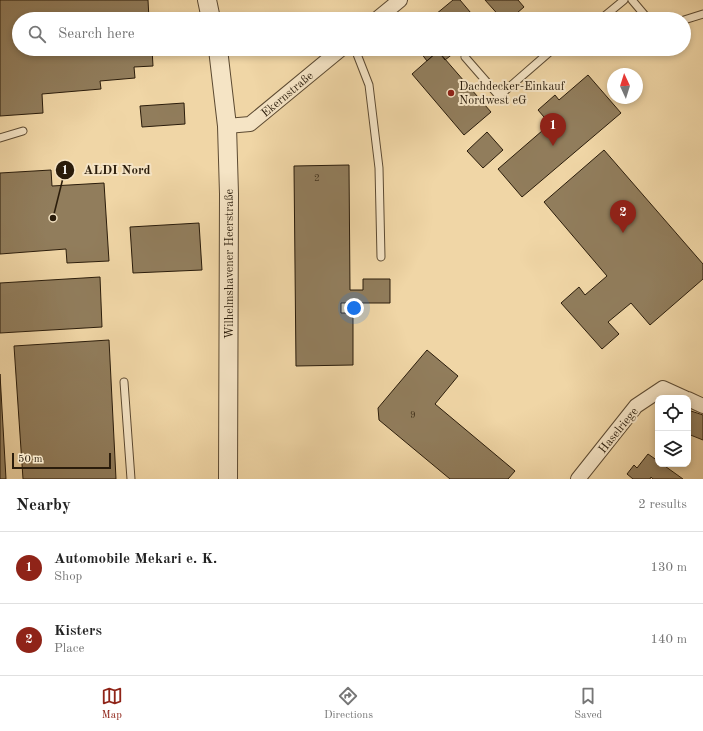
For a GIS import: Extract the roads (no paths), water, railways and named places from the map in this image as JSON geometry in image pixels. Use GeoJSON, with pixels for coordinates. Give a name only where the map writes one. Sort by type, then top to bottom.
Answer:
{"type":"FeatureCollection","features":[{"type":"Feature","properties":{"kind":"street"},"geometry":{"type":"LineString","coordinates":[[207,0],[210,12]]}},
{"type":"Feature","properties":{"kind":"street"},"geometry":{"type":"LineString","coordinates":[[385,12],[400,0]]}},
{"type":"Feature","properties":{"kind":"street","name":"Wilhelmshavener Heerstraße"},"geometry":{"type":"LineString","coordinates":[[219,56],[227,126],[229,194],[228,479]]}},
{"type":"Feature","properties":{"kind":"street","name":"Ekernstraße"},"geometry":{"type":"LineString","coordinates":[[227,126],[250,124],[333,56]]}},
{"type":"Feature","properties":{"kind":"street","name":"Haselriege"},"geometry":{"type":"LineString","coordinates":[[578,479],[636,406],[662,388],[678,395]]}},
{"type":"Feature","properties":{"kind":"street"},"geometry":{"type":"LineString","coordinates":[[691,401],[703,406]]}},
{"type":"Feature","properties":{"kind":"lane"},"geometry":{"type":"LineString","coordinates":[[609,12],[624,0]]}},
{"type":"Feature","properties":{"kind":"lane"},"geometry":{"type":"LineString","coordinates":[[632,0],[642,12]]}},
{"type":"Feature","properties":{"kind":"lane"},"geometry":{"type":"LineString","coordinates":[[691,18],[703,14]]}},
{"type":"Feature","properties":{"kind":"lane"},"geometry":{"type":"LineString","coordinates":[[357,56],[369,85],[379,168],[381,257]]}},
{"type":"Feature","properties":{"kind":"lane"},"geometry":{"type":"LineString","coordinates":[[466,57],[499,96],[545,56]]}},
{"type":"Feature","properties":{"kind":"lane"},"geometry":{"type":"LineString","coordinates":[[0,138],[23,132]]}},
{"type":"Feature","properties":{"kind":"lane"},"geometry":{"type":"LineString","coordinates":[[124,382],[131,479]]}},
{"type":"Feature","properties":{"kind":"place","name":"Dachdecker-Einkauf Nordwest eG"},"geometry":{"type":"Point","coordinates":[451,93]}},
{"type":"Feature","properties":{"kind":"place","name":"Automobile Mekari e. K."},"geometry":{"type":"Point","coordinates":[553,146]}},
{"type":"Feature","properties":{"kind":"place","name":"ALDI Nord"},"geometry":{"type":"Point","coordinates":[53,218]}},
{"type":"Feature","properties":{"kind":"place","name":"Kisters"},"geometry":{"type":"Point","coordinates":[623,233]}}]}
